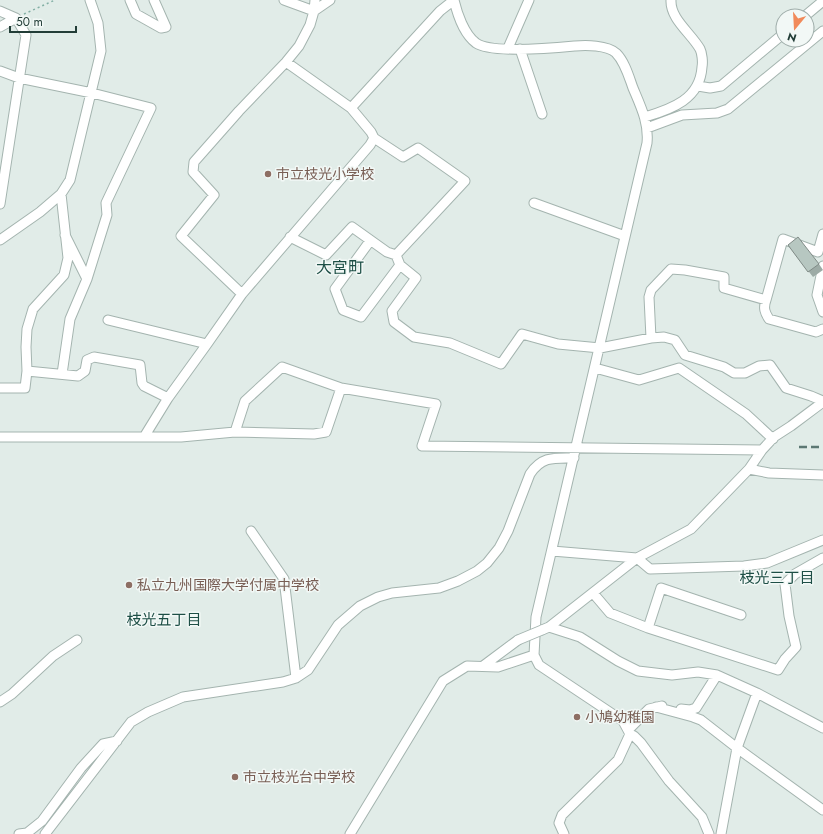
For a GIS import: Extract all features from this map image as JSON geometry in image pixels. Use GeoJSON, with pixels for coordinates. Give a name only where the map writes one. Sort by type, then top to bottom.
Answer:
{"type":"FeatureCollection","features":[{"type":"Feature","properties":{"kind":"street"},"geometry":{"type":"LineString","coordinates":[[0,240],[40,212],[61,194],[70,180],[101,51],[98,23],[90,0]]}},
{"type":"Feature","properties":{"kind":"street"},"geometry":{"type":"LineString","coordinates":[[130,0],[136,14],[161,28],[166,26],[154,0]]}},
{"type":"Feature","properties":{"kind":"street"},"geometry":{"type":"LineString","coordinates":[[284,0],[314,11]]}},
{"type":"Feature","properties":{"kind":"street"},"geometry":{"type":"LineString","coordinates":[[242,294],[181,236],[214,195],[193,172],[194,162],[299,46],[310,25],[314,11],[314,0]]}},
{"type":"Feature","properties":{"kind":"street"},"geometry":{"type":"LineString","coordinates":[[314,11],[330,0]]}},
{"type":"Feature","properties":{"kind":"street"},"geometry":{"type":"LineString","coordinates":[[351,108],[440,11],[454,0],[457,14],[468,34],[476,43],[490,48],[543,49],[590,45],[615,52],[622,60],[645,117],[647,143],[536,617],[534,655],[539,664],[622,721],[629,732],[641,743],[669,781],[702,817],[709,834]]}},
{"type":"Feature","properties":{"kind":"street"},"geometry":{"type":"LineString","coordinates":[[508,48],[529,0]]}},
{"type":"Feature","properties":{"kind":"street"},"geometry":{"type":"LineString","coordinates":[[645,117],[662,112],[679,104],[694,91],[702,78],[703,64],[701,50],[680,23],[671,8],[671,0]]}},
{"type":"Feature","properties":{"kind":"street"},"geometry":{"type":"LineString","coordinates":[[815,8],[823,1]]}},
{"type":"Feature","properties":{"kind":"street"},"geometry":{"type":"LineString","coordinates":[[0,11],[16,18],[26,35],[0,204]]}},
{"type":"Feature","properties":{"kind":"street"},"geometry":{"type":"LineString","coordinates":[[0,27],[16,18]]}},
{"type":"Feature","properties":{"kind":"street"},"geometry":{"type":"LineString","coordinates":[[647,128],[682,115],[717,113],[728,109],[823,31]]}},
{"type":"Feature","properties":{"kind":"street"},"geometry":{"type":"LineString","coordinates":[[698,86],[710,88],[721,86],[775,41]]}},
{"type":"Feature","properties":{"kind":"street"},"geometry":{"type":"LineString","coordinates":[[520,48],[542,114]]}},
{"type":"Feature","properties":{"kind":"street"},"geometry":{"type":"LineString","coordinates":[[286,62],[351,108],[371,132],[374,138],[403,157],[418,148],[465,181],[396,255]]}},
{"type":"Feature","properties":{"kind":"street"},"geometry":{"type":"LineString","coordinates":[[0,70],[19,78],[92,93],[150,108],[106,203],[107,215],[87,280],[70,319],[62,374]]}},
{"type":"Feature","properties":{"kind":"street"},"geometry":{"type":"LineString","coordinates":[[144,437],[168,398],[242,294],[370,145],[374,138]]}},
{"type":"Feature","properties":{"kind":"street"},"geometry":{"type":"LineString","coordinates":[[0,388],[25,388],[27,371],[27,329],[33,309],[64,275],[68,258],[61,194]]}},
{"type":"Feature","properties":{"kind":"street"},"geometry":{"type":"LineString","coordinates":[[534,202],[625,236]]}},
{"type":"Feature","properties":{"kind":"street"},"geometry":{"type":"LineString","coordinates":[[290,237],[326,255],[352,227],[387,252],[396,255],[400,265],[416,278],[392,311],[394,322],[414,337],[450,343],[501,364],[522,334],[558,344],[600,348],[651,338],[664,338],[675,340],[685,355],[724,367],[734,373],[745,374],[759,366],[770,365],[786,388],[811,396],[823,402],[773,439],[762,450],[749,469],[691,529],[637,558],[546,629],[518,640],[483,666]]}},
{"type":"Feature","properties":{"kind":"street"},"geometry":{"type":"LineString","coordinates":[[823,234],[818,252],[783,239],[764,305],[765,313],[770,319],[816,332],[823,329]]}},
{"type":"Feature","properties":{"kind":"street"},"geometry":{"type":"LineString","coordinates":[[65,235],[87,280]]}},
{"type":"Feature","properties":{"kind":"street"},"geometry":{"type":"LineString","coordinates":[[370,241],[335,289],[343,310],[361,316],[400,265]]}},
{"type":"Feature","properties":{"kind":"street"},"geometry":{"type":"LineString","coordinates":[[823,266],[817,295],[823,312]]}},
{"type":"Feature","properties":{"kind":"street"},"geometry":{"type":"LineString","coordinates":[[651,338],[649,297],[651,290],[670,269],[685,270],[724,277],[724,288],[766,300]]}},
{"type":"Feature","properties":{"kind":"street"},"geometry":{"type":"LineString","coordinates":[[108,320],[207,344]]}},
{"type":"Feature","properties":{"kind":"street"},"geometry":{"type":"LineString","coordinates":[[27,371],[78,376],[85,371],[87,360],[94,357],[140,365],[142,383],[144,386],[168,398]]}},
{"type":"Feature","properties":{"kind":"street"},"geometry":{"type":"LineString","coordinates":[[235,432],[245,401],[282,366],[341,388],[436,404],[422,446],[575,453],[762,450]]}},
{"type":"Feature","properties":{"kind":"street"},"geometry":{"type":"LineString","coordinates":[[595,368],[639,380],[679,368],[746,414],[773,439]]}},
{"type":"Feature","properties":{"kind":"street"},"geometry":{"type":"LineString","coordinates":[[0,437],[181,437],[235,432],[314,434],[326,432],[341,388]]}},
{"type":"Feature","properties":{"kind":"street"},"geometry":{"type":"LineString","coordinates":[[46,834],[131,722],[148,712],[183,696],[283,682],[296,678],[308,670],[338,626],[360,606],[378,597],[392,593],[439,588],[458,581],[477,571],[487,563],[499,548],[508,531],[530,474],[536,465],[543,461],[575,453]]}},
{"type":"Feature","properties":{"kind":"street"},"geometry":{"type":"LineString","coordinates":[[749,469],[769,473],[823,475]]}},
{"type":"Feature","properties":{"kind":"street"},"geometry":{"type":"LineString","coordinates":[[250,531],[284,579],[296,678]]}},
{"type":"Feature","properties":{"kind":"street"},"geometry":{"type":"LineString","coordinates":[[552,551],[637,558],[650,569],[744,566],[767,563],[823,540]]}},
{"type":"Feature","properties":{"kind":"street"},"geometry":{"type":"LineString","coordinates":[[593,593],[610,613],[648,628],[778,670],[785,659],[796,647],[789,616],[785,584],[795,574],[823,558]]}},
{"type":"Feature","properties":{"kind":"street"},"geometry":{"type":"LineString","coordinates":[[648,628],[661,588],[741,615]]}},
{"type":"Feature","properties":{"kind":"street"},"geometry":{"type":"LineString","coordinates":[[546,629],[580,637],[618,661],[638,671],[672,676],[698,672],[717,675],[757,693],[823,728]]}},
{"type":"Feature","properties":{"kind":"street"},"geometry":{"type":"LineString","coordinates":[[0,702],[12,694],[53,656],[77,640]]}},
{"type":"Feature","properties":{"kind":"street"},"geometry":{"type":"LineString","coordinates":[[350,834],[443,681],[467,666],[498,667],[534,655]]}},
{"type":"Feature","properties":{"kind":"street"},"geometry":{"type":"LineString","coordinates":[[564,834],[559,823],[562,815],[618,760],[629,732],[650,709],[660,706],[690,710],[696,708],[717,675]]}},
{"type":"Feature","properties":{"kind":"street"},"geometry":{"type":"LineString","coordinates":[[721,834],[738,748],[757,693]]}},
{"type":"Feature","properties":{"kind":"street"},"geometry":{"type":"LineString","coordinates":[[656,707],[701,720],[823,810]]}},
{"type":"Feature","properties":{"kind":"street"},"geometry":{"type":"LineString","coordinates":[[19,834],[27,833],[42,821],[81,768],[103,744],[117,741]]}},
{"type":"Feature","properties":{"kind":"path"},"geometry":{"type":"LineString","coordinates":[[16,18],[54,0]]}},
{"type":"Feature","properties":{"kind":"building"},"geometry":{"type":"Polygon","coordinates":[[[798,237],[819,264],[808,272],[788,245],[798,237]]]}},
{"type":"Feature","properties":{"kind":"railway"},"geometry":{"type":"LineString","coordinates":[[799,447],[823,447]]}},
{"type":"Feature","properties":{"kind":"place","name":"市立枝光小学校"},"geometry":{"type":"Point","coordinates":[268,174]}},
{"type":"Feature","properties":{"kind":"place","name":"私立九州国際大学付属中学校"},"geometry":{"type":"Point","coordinates":[129,585]}},
{"type":"Feature","properties":{"kind":"place","name":"小鳩幼稚園"},"geometry":{"type":"Point","coordinates":[577,717]}},
{"type":"Feature","properties":{"kind":"place","name":"市立枝光台中学校"},"geometry":{"type":"Point","coordinates":[235,777]}},
{"type":"Feature","properties":{"kind":"district","name":"大宮町"},"geometry":{"type":"Point","coordinates":[340,267]}},
{"type":"Feature","properties":{"kind":"district","name":"枝光三丁目"},"geometry":{"type":"Point","coordinates":[777,578]}},
{"type":"Feature","properties":{"kind":"district","name":"枝光五丁目"},"geometry":{"type":"Point","coordinates":[164,620]}}]}
